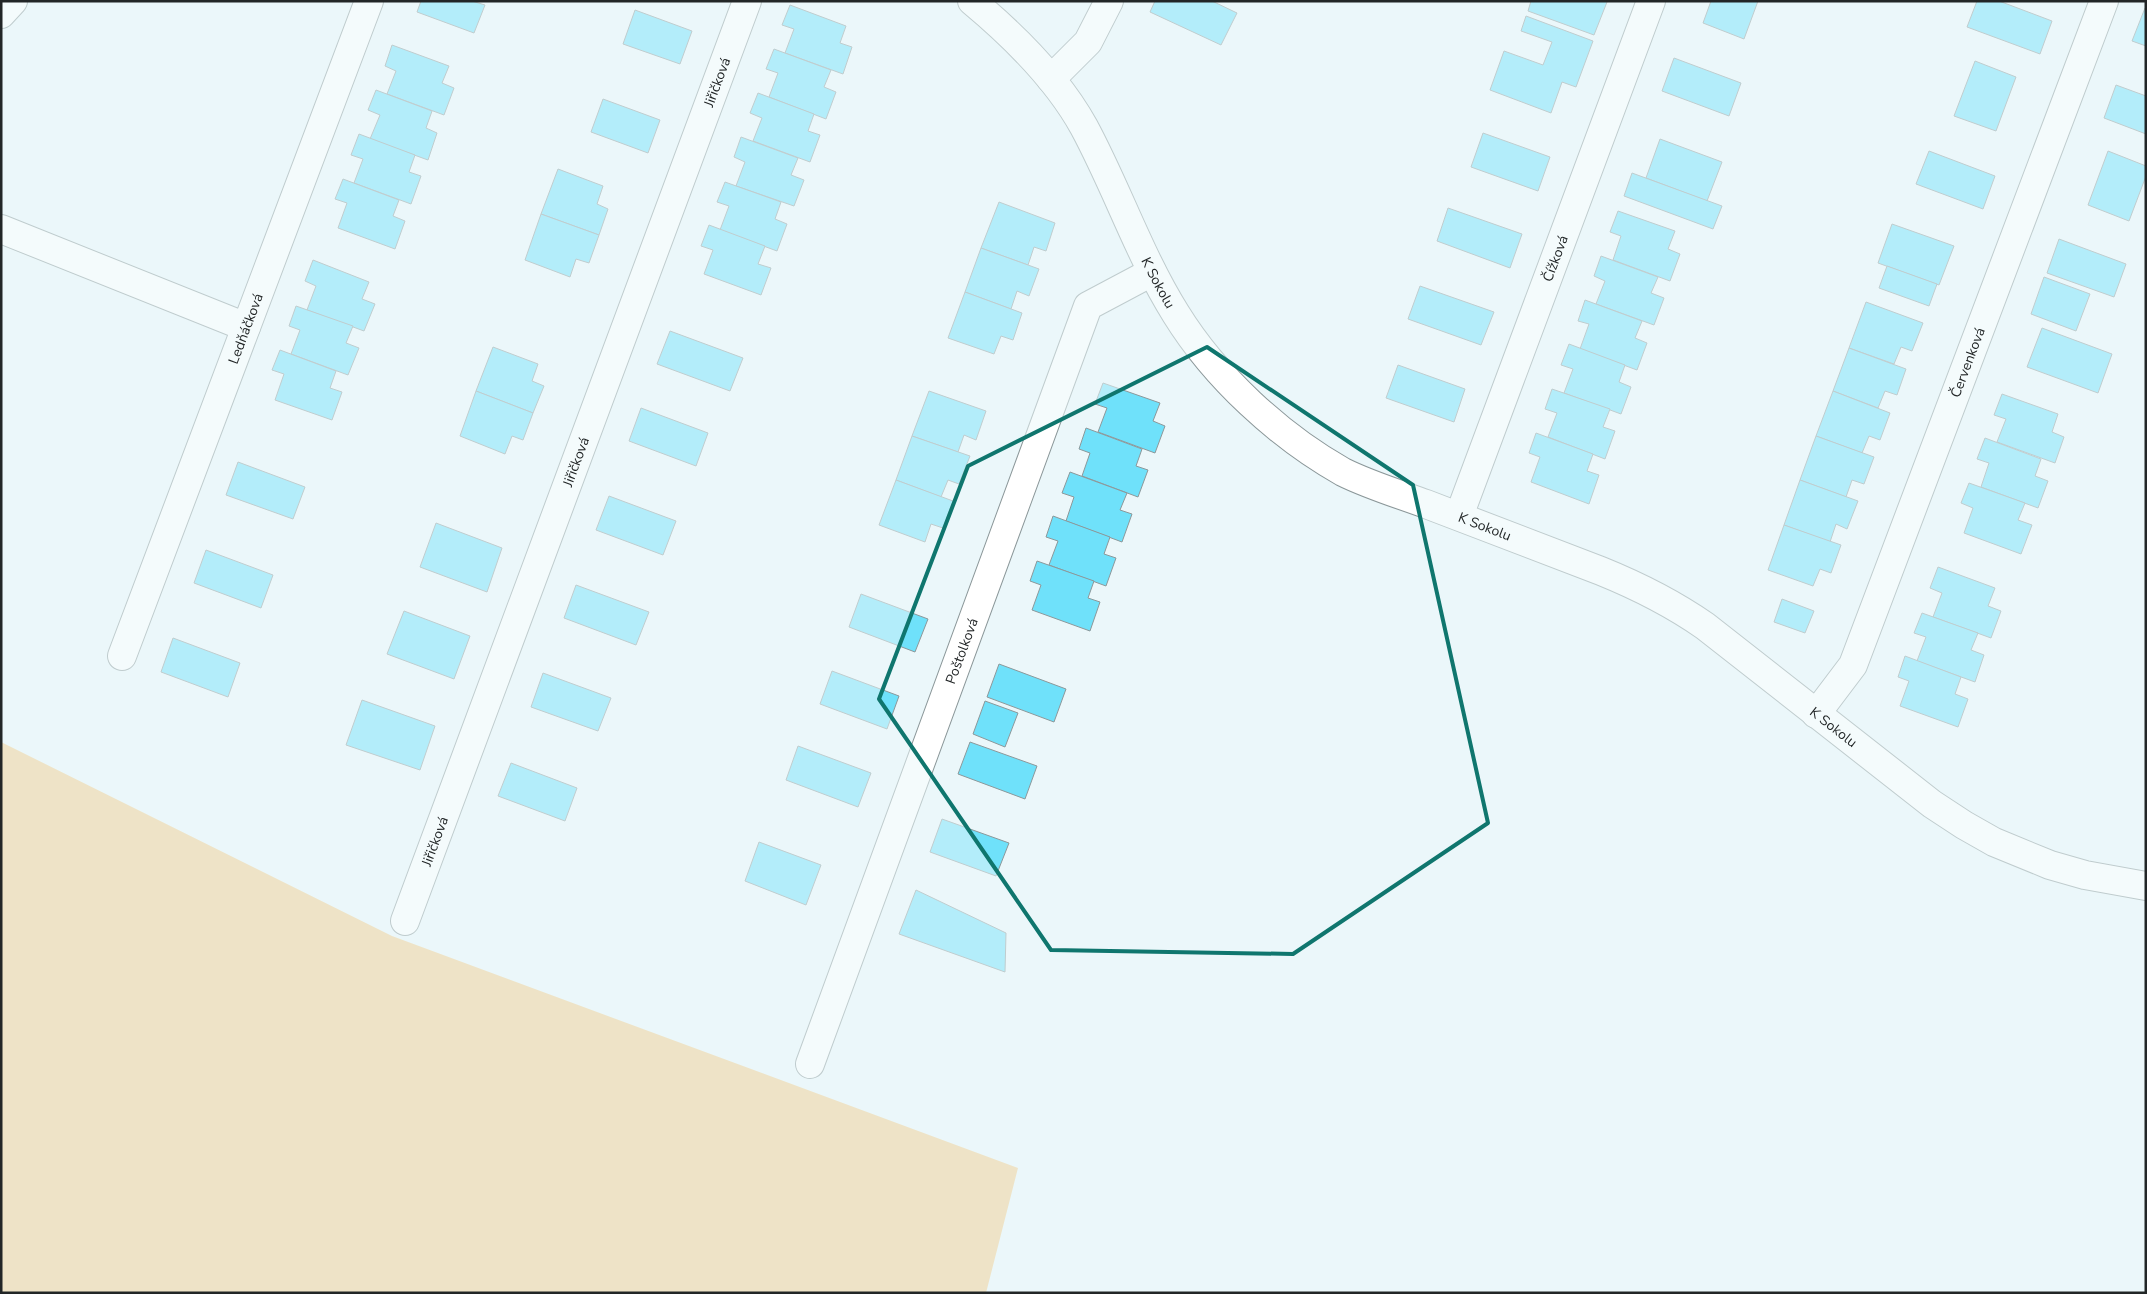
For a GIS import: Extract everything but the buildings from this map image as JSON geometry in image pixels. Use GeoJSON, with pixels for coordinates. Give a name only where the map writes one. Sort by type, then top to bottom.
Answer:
{"type":"FeatureCollection","features":[{"type":"Feature","properties":{"kind":"street"},"geometry":{"type":"LineString","coordinates":[[1,14],[13,1]]}},
{"type":"Feature","properties":{"kind":"street","name":"Ledňáčková"},"geometry":{"type":"LineString","coordinates":[[122,656],[369,1]]}},
{"type":"Feature","properties":{"kind":"street","name":"Jiřičková"},"geometry":{"type":"LineString","coordinates":[[405,921],[747,1]]}},
{"type":"Feature","properties":{"kind":"street","name":"K Sokolu"},"geometry":{"type":"LineString","coordinates":[[972,1],[1005,28],[1051,79],[1083,125],[1119,198],[1152,272],[1177,316],[1212,363],[1255,407],[1304,446],[1344,472],[1639,587],[1676,606],[1705,626],[1932,804],[1994,842],[2050,865],[2085,875],[2146,886]]}},
{"type":"Feature","properties":{"kind":"street"},"geometry":{"type":"LineString","coordinates":[[1051,79],[1088,42],[1109,1]]}},
{"type":"Feature","properties":{"kind":"street","name":"Čížková"},"geometry":{"type":"LineString","coordinates":[[1459,516],[1651,1]]}},
{"type":"Feature","properties":{"kind":"street","name":"Červenková"},"geometry":{"type":"LineString","coordinates":[[1816,714],[1853,665],[2104,1]]}},
{"type":"Feature","properties":{"kind":"street"},"geometry":{"type":"LineString","coordinates":[[1,230],[246,327]]}},
{"type":"Feature","properties":{"kind":"street","name":"Poštolková"},"geometry":{"type":"LineString","coordinates":[[810,1064],[1088,306],[1152,272]]}},
{"type":"Feature","properties":{"kind":"highlighted area"},"geometry":{"type":"Polygon","coordinates":[[[1207,347],[1413,485],[1488,823],[1293,954],[1051,950],[879,699],[968,466],[1207,347]]]}},
{"type":"Feature","properties":{"kind":"shaded area"},"geometry":{"type":"Polygon","coordinates":[[[1,742],[392,936],[1018,1168],[986,1293],[1,1293],[1,742]]]}}]}
